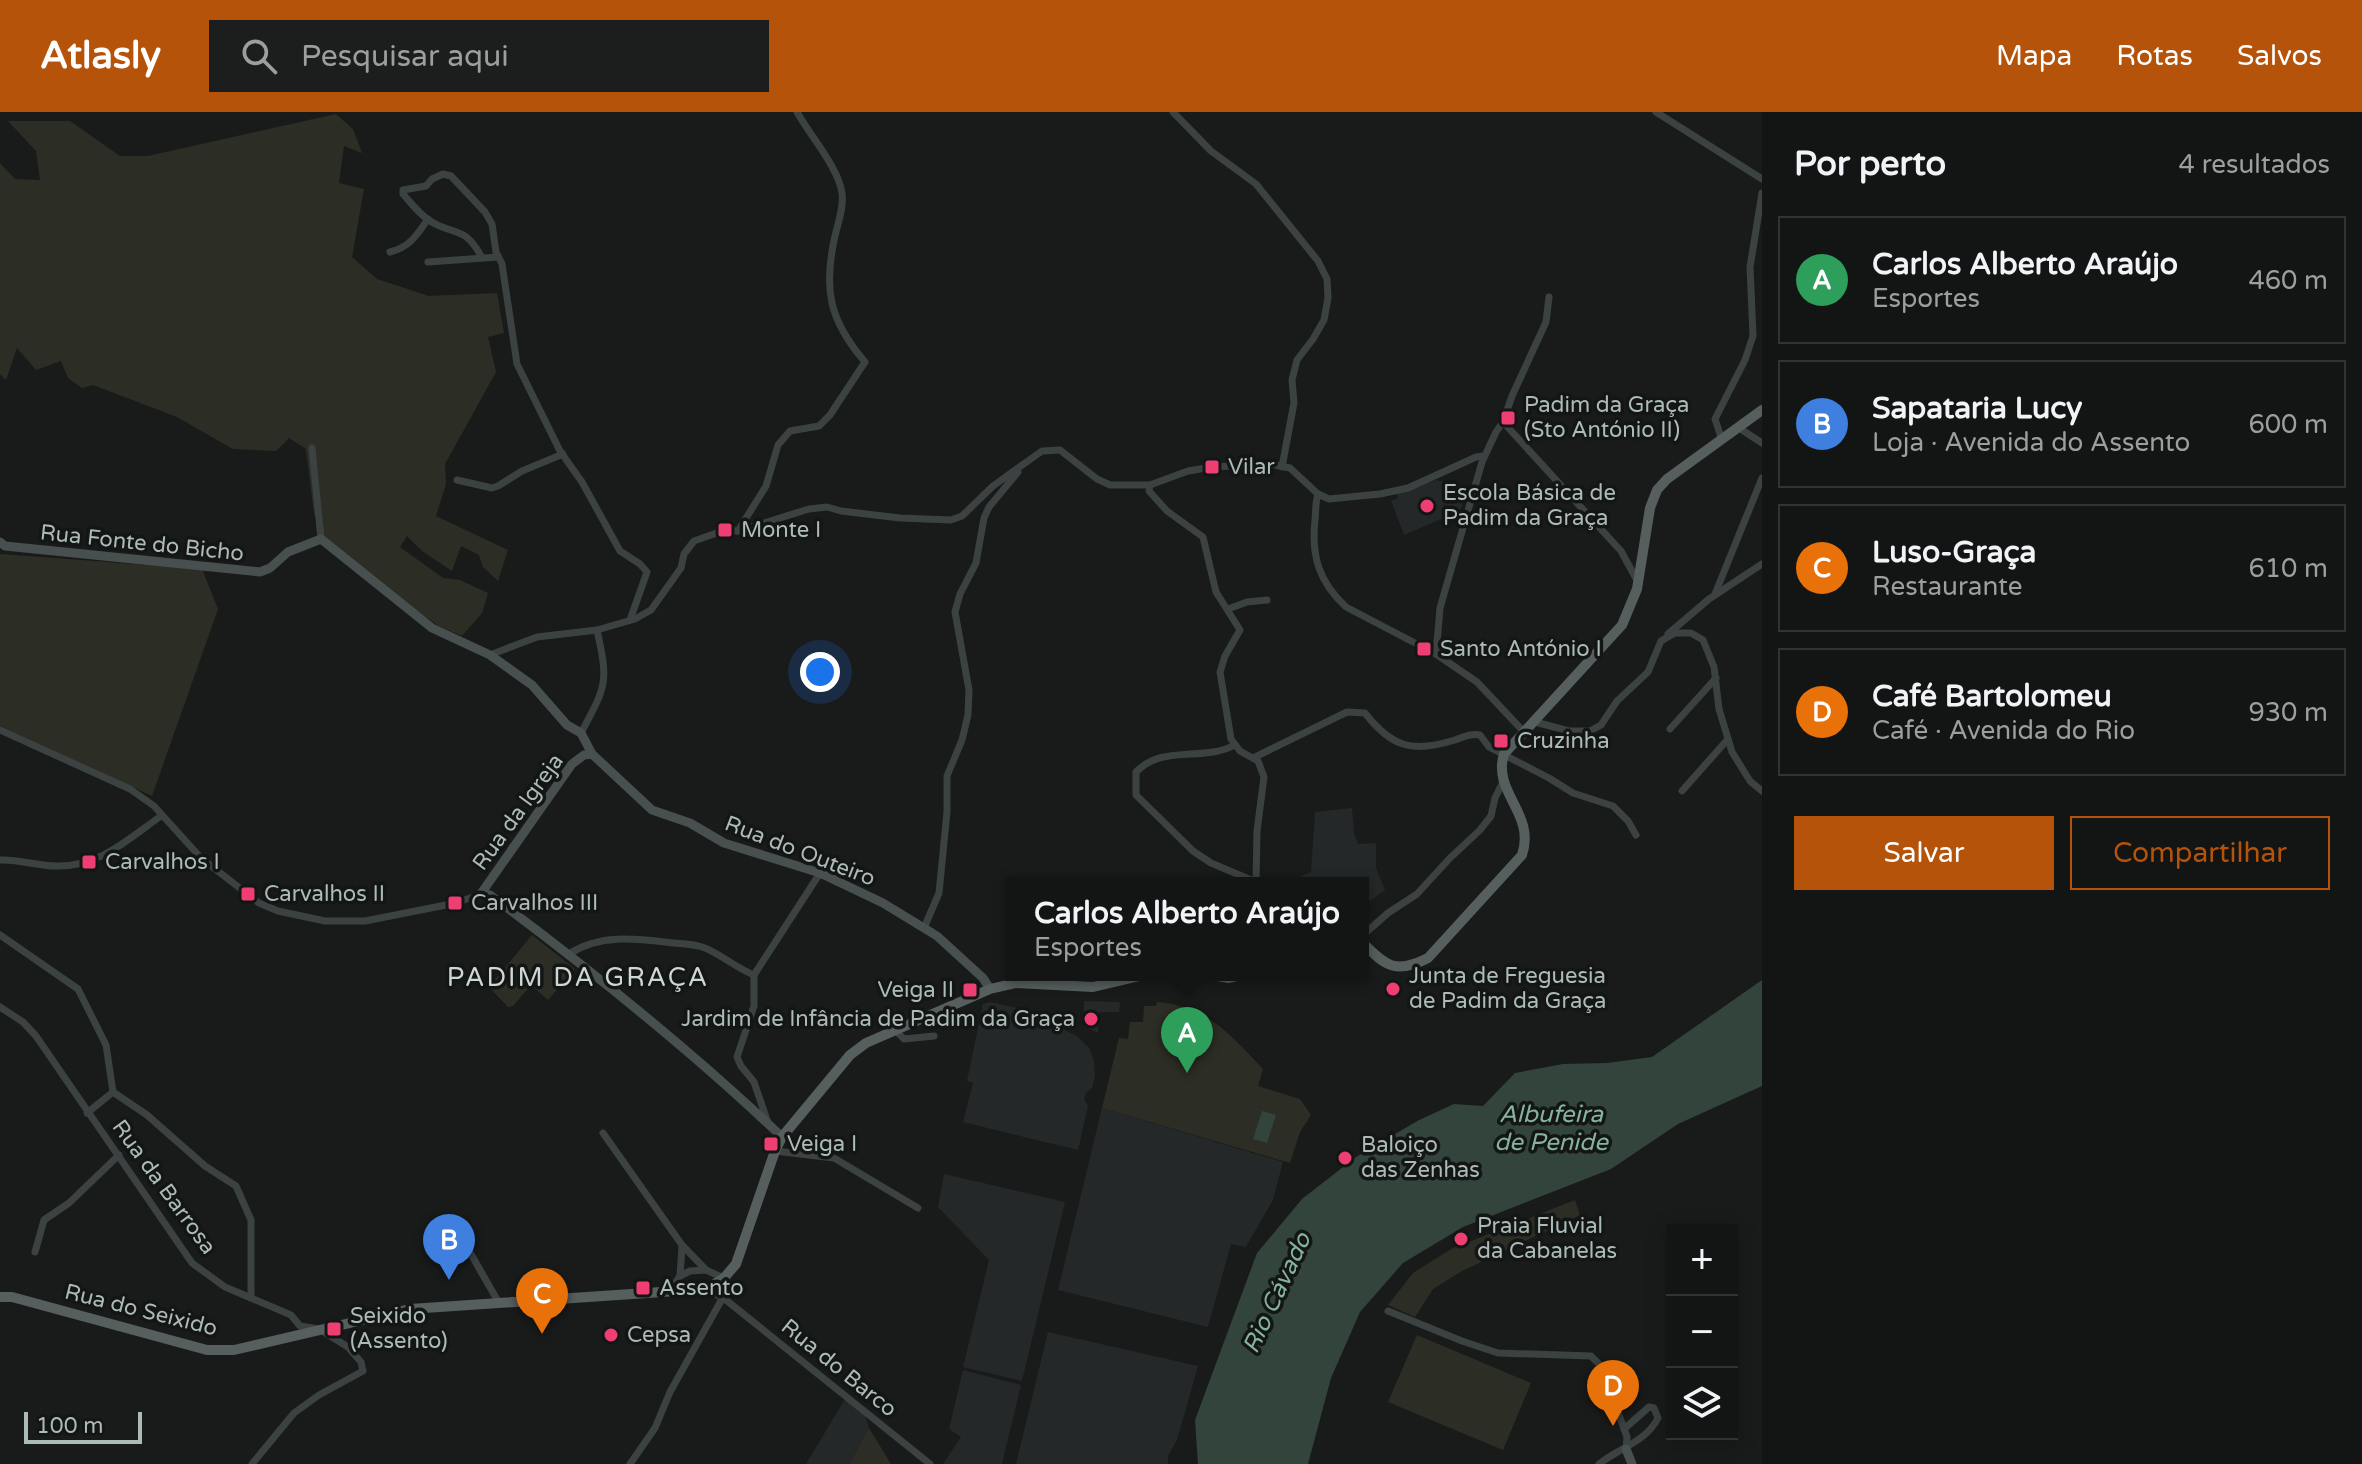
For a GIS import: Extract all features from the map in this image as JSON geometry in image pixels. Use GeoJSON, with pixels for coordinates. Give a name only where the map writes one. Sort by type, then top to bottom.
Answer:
{"type":"FeatureCollection","features":[{"type":"Feature","properties":{"kind":"main road"},"geometry":{"type":"LineString","coordinates":[[1369,949],[1380,960],[1397,968],[1428,958],[1522,855],[1527,841],[1525,824],[1503,782],[1500,767],[1504,754],[1622,625],[1638,582],[1650,508],[1657,490],[1667,479],[1762,410]]}},
{"type":"Feature","properties":{"kind":"main road"},"geometry":{"type":"LineString","coordinates":[[706,1289],[724,1278],[736,1264],[782,1137],[850,1055],[866,1043],[990,989],[1016,983],[1093,987],[1118,981]]}},
{"type":"Feature","properties":{"kind":"main road","name":"Rua do Seixido"},"geometry":{"type":"LineString","coordinates":[[0,1297],[12,1297],[207,1350],[234,1350],[410,1309],[706,1289]]}},
{"type":"Feature","properties":{"kind":"street"},"geometry":{"type":"LineString","coordinates":[[738,531],[766,486],[778,445],[790,431],[819,426],[830,415],[865,362],[842,334],[829,291],[828,266],[843,199],[840,183],[833,165],[817,147],[797,112]]}},
{"type":"Feature","properties":{"kind":"street"},"geometry":{"type":"LineString","coordinates":[[1173,112],[1211,151],[1252,179],[1318,261],[1327,279],[1324,320],[1297,360],[1292,380],[1294,403],[1282,467]]}},
{"type":"Feature","properties":{"kind":"street"},"geometry":{"type":"LineString","coordinates":[[1656,112],[1762,179]]}},
{"type":"Feature","properties":{"kind":"street"},"geometry":{"type":"LineString","coordinates":[[481,256],[461,232],[428,219],[409,201],[403,190],[426,186],[443,174],[451,176],[485,212],[492,224],[510,306],[517,364],[563,454],[620,551],[647,572],[630,620]]}},
{"type":"Feature","properties":{"kind":"street"},"geometry":{"type":"LineString","coordinates":[[1722,440],[1715,419],[1745,360],[1753,336],[1750,267],[1762,193]]}},
{"type":"Feature","properties":{"kind":"street"},"geometry":{"type":"LineString","coordinates":[[390,252],[411,243],[428,219]]}},
{"type":"Feature","properties":{"kind":"street"},"geometry":{"type":"LineString","coordinates":[[428,262],[498,257]]}},
{"type":"Feature","properties":{"kind":"street"},"geometry":{"type":"LineString","coordinates":[[1436,654],[1440,608],[1484,456],[1503,422],[1546,322],[1549,297]]}},
{"type":"Feature","properties":{"kind":"street"},"geometry":{"type":"LineString","coordinates":[[1503,422],[1621,551],[1638,582]]}},
{"type":"Feature","properties":{"kind":"street"},"geometry":{"type":"LineString","coordinates":[[1739,428],[1762,443]]}},
{"type":"Feature","properties":{"kind":"street"},"geometry":{"type":"LineString","coordinates":[[312,448],[321,539],[432,628],[490,655],[532,685],[567,725],[581,733],[606,679],[597,630]]}},
{"type":"Feature","properties":{"kind":"street"},"geometry":{"type":"LineString","coordinates":[[490,655],[537,637],[597,630],[651,610],[681,568],[684,554],[694,541],[725,530],[738,531],[809,509],[827,507],[900,518],[951,520],[962,516],[993,486],[1042,451],[1060,450],[1097,479],[1110,485],[1150,485],[1188,471],[1271,464],[1290,468],[1318,494],[1329,499],[1408,488],[1484,456]]}},
{"type":"Feature","properties":{"kind":"street"},"geometry":{"type":"LineString","coordinates":[[457,480],[492,488],[563,454]]}},
{"type":"Feature","properties":{"kind":"street"},"geometry":{"type":"LineString","coordinates":[[924,928],[939,893],[947,812],[947,776],[962,740],[968,715],[969,690],[955,612],[960,594],[976,563],[989,507],[1024,464]]}},
{"type":"Feature","properties":{"kind":"street"},"geometry":{"type":"LineString","coordinates":[[1715,595],[1762,478]]}},
{"type":"Feature","properties":{"kind":"street"},"geometry":{"type":"LineString","coordinates":[[1150,485],[1149,491],[1167,511],[1203,537],[1216,592],[1240,630],[1220,672],[1226,715],[1235,745],[1258,761],[1264,777],[1257,831],[1256,877]]}},
{"type":"Feature","properties":{"kind":"street"},"geometry":{"type":"LineString","coordinates":[[1318,494],[1313,541],[1315,558],[1320,575],[1334,596],[1346,607],[1436,654],[1477,682],[1525,733]]}},
{"type":"Feature","properties":{"kind":"street","name":"Rua Fonte do Bicho"},"geometry":{"type":"LineString","coordinates":[[2,545],[260,572],[270,568],[288,552],[321,539]]}},
{"type":"Feature","properties":{"kind":"street"},"geometry":{"type":"LineString","coordinates":[[1535,722],[1569,731],[1590,731],[1601,725],[1617,701],[1648,672],[1661,641],[1686,617],[1762,564]]}},
{"type":"Feature","properties":{"kind":"street"},"geometry":{"type":"LineString","coordinates":[[1228,609],[1241,603],[1267,600]]}},
{"type":"Feature","properties":{"kind":"street"},"geometry":{"type":"LineString","coordinates":[[1661,641],[1675,633],[1691,633],[1703,640],[1714,667],[1719,709],[1732,752],[1750,781],[1762,791]]}},
{"type":"Feature","properties":{"kind":"street"},"geometry":{"type":"LineString","coordinates":[[1670,729],[1716,678]]}},
{"type":"Feature","properties":{"kind":"street"},"geometry":{"type":"LineString","coordinates":[[1253,758],[1347,712],[1365,713],[1383,734],[1397,743],[1412,747],[1480,735],[1489,747],[1573,793],[1613,806],[1628,821],[1636,835]]}},
{"type":"Feature","properties":{"kind":"street"},"geometry":{"type":"LineString","coordinates":[[0,730],[130,789],[154,806],[201,858],[259,903],[278,911],[325,921],[365,921],[480,895]]}},
{"type":"Feature","properties":{"kind":"street","name":"Rua do Outeiro"},"geometry":{"type":"LineString","coordinates":[[581,733],[592,754],[652,810],[690,823],[724,843],[820,873],[883,903],[937,936],[990,989]]}},
{"type":"Feature","properties":{"kind":"street"},"geometry":{"type":"LineString","coordinates":[[1682,791],[1728,739]]}},
{"type":"Feature","properties":{"kind":"street"},"geometry":{"type":"LineString","coordinates":[[1235,745],[1215,753],[1165,755],[1143,765],[1136,772],[1136,795],[1193,851],[1211,863],[1244,877]]}},
{"type":"Feature","properties":{"kind":"street","name":"Rua da Igreja"},"geometry":{"type":"LineString","coordinates":[[480,895],[572,764],[584,755],[592,754]]}},
{"type":"Feature","properties":{"kind":"street"},"geometry":{"type":"LineString","coordinates":[[1369,930],[1417,894],[1480,830],[1491,816],[1503,782]]}},
{"type":"Feature","properties":{"kind":"street"},"geometry":{"type":"LineString","coordinates":[[0,860],[57,866],[89,862],[114,851],[161,816]]}},
{"type":"Feature","properties":{"kind":"street"},"geometry":{"type":"LineString","coordinates":[[769,1125],[754,1082],[737,1057],[754,1006],[754,975],[820,873]]}},
{"type":"Feature","properties":{"kind":"street","name":"Rua da Igreja"},"geometry":{"type":"LineString","coordinates":[[480,895],[490,895],[569,954],[712,1071],[782,1137]]}},
{"type":"Feature","properties":{"kind":"street"},"geometry":{"type":"LineString","coordinates":[[0,935],[78,989],[106,1045],[113,1092],[147,1115],[205,1166],[236,1186],[251,1220],[251,1298]]}},
{"type":"Feature","properties":{"kind":"street"},"geometry":{"type":"LineString","coordinates":[[569,954],[584,945],[621,939],[690,944],[705,948],[754,975]]}},
{"type":"Feature","properties":{"kind":"street","name":"Rua da Barrosa"},"geometry":{"type":"LineString","coordinates":[[0,1007],[23,1022],[36,1036],[192,1263],[225,1287],[291,1315],[300,1326],[319,1329],[348,1347],[361,1362],[363,1371],[294,1413],[252,1464]]}},
{"type":"Feature","properties":{"kind":"street"},"geometry":{"type":"LineString","coordinates":[[895,1030],[904,1039],[934,1036]]}},
{"type":"Feature","properties":{"kind":"street"},"geometry":{"type":"LineString","coordinates":[[87,1113],[113,1092]]}},
{"type":"Feature","properties":{"kind":"street"},"geometry":{"type":"LineString","coordinates":[[603,1133],[682,1245],[706,1270],[724,1278],[724,1299],[670,1392],[655,1428],[630,1464]]}},
{"type":"Feature","properties":{"kind":"street"},"geometry":{"type":"LineString","coordinates":[[775,1151],[834,1158],[918,1208]]}},
{"type":"Feature","properties":{"kind":"street"},"geometry":{"type":"LineString","coordinates":[[35,1252],[44,1220],[69,1203],[119,1155]]}},
{"type":"Feature","properties":{"kind":"street"},"geometry":{"type":"LineString","coordinates":[[460,1235],[499,1303]]}},
{"type":"Feature","properties":{"kind":"street"},"geometry":{"type":"LineString","coordinates":[[668,1293],[680,1276],[682,1245]]}},
{"type":"Feature","properties":{"kind":"street"},"geometry":{"type":"LineString","coordinates":[[680,1276],[690,1271],[706,1270]]}},
{"type":"Feature","properties":{"kind":"street","name":"Rua do Barco"},"geometry":{"type":"LineString","coordinates":[[706,1289],[724,1299],[930,1464]]}},
{"type":"Feature","properties":{"kind":"street"},"geometry":{"type":"LineString","coordinates":[[1388,1311],[1498,1353],[1591,1356],[1601,1366],[1627,1437],[1626,1449],[1632,1464]]}},
{"type":"Feature","properties":{"kind":"street"},"geometry":{"type":"LineString","coordinates":[[1599,1464],[1613,1453],[1626,1449],[1657,1422],[1654,1408],[1643,1409],[1624,1429]]}},
{"type":"Feature","properties":{"kind":"shaded area"},"geometry":{"type":"Polygon","coordinates":[[[336,114],[353,129],[362,153],[344,146],[339,183],[364,189],[352,257],[377,279],[429,296],[497,293],[504,333],[488,337],[496,372],[445,464],[446,484],[436,516],[508,550],[498,581],[483,567],[479,555],[461,546],[452,571],[422,551],[407,536],[400,547],[443,578],[460,580],[488,593],[482,613],[462,636],[439,626],[408,605],[325,538],[314,514],[306,449],[289,438],[276,451],[233,449],[177,417],[93,385],[82,388],[68,378],[61,361],[36,370],[17,348],[6,380],[0,374],[0,163],[15,179],[40,180],[36,151],[8,121],[70,121],[120,156],[148,156],[336,114]]]}},
{"type":"Feature","properties":{"kind":"shaded area","name":"Escola Básica de Padim da Graça"},"geometry":{"type":"Polygon","coordinates":[[[1436,480],[1445,482],[1464,500],[1460,511],[1404,535],[1391,501],[1398,498],[1397,494],[1436,480]]]}},
{"type":"Feature","properties":{"kind":"shaded area"},"geometry":{"type":"Polygon","coordinates":[[[0,554],[202,569],[218,609],[152,796],[0,726],[0,554]]]}},
{"type":"Feature","properties":{"kind":"shaded area"},"geometry":{"type":"Polygon","coordinates":[[[1352,808],[1358,844],[1376,843],[1376,868],[1385,890],[1369,902],[1369,877],[1299,877],[1311,872],[1315,812],[1352,808]]]}},
{"type":"Feature","properties":{"kind":"shaded area"},"geometry":{"type":"Polygon","coordinates":[[[532,935],[575,969],[548,1000],[531,985],[513,1006],[508,1007],[489,987],[532,935]]]}},
{"type":"Feature","properties":{"kind":"shaded area","name":"Jardim de Infância de Padim da Graça"},"geometry":{"type":"Polygon","coordinates":[[[1084,1001],[1120,1002],[1119,1012],[1099,1012],[1098,1033],[1084,1026],[1084,1001]]]}},
{"type":"Feature","properties":{"kind":"shaded area"},"geometry":{"type":"Polygon","coordinates":[[[990,1002],[1022,1009],[1077,1036],[1089,1048],[1095,1076],[1092,1088],[1084,1099],[1088,1106],[1078,1150],[963,1122],[973,1083],[967,1081],[983,1004],[990,1002]]]}},
{"type":"Feature","properties":{"kind":"shaded area"},"geometry":{"type":"Polygon","coordinates":[[[1157,1002],[1190,1009],[1217,1024],[1263,1069],[1258,1086],[1300,1099],[1311,1115],[1300,1132],[1290,1163],[1102,1108],[1119,1038],[1128,1039],[1130,1022],[1143,1022],[1144,1006],[1156,1006],[1157,1002]]]}},
{"type":"Feature","properties":{"kind":"shaded area"},"geometry":{"type":"Polygon","coordinates":[[[1102,1108],[1283,1162],[1273,1200],[1246,1247],[1231,1244],[1208,1327],[1058,1290],[1102,1108]]]}},
{"type":"Feature","properties":{"kind":"shaded area"},"geometry":{"type":"Polygon","coordinates":[[[944,1174],[1065,1202],[1022,1381],[963,1367],[989,1260],[938,1207],[944,1174]]]}},
{"type":"Feature","properties":{"kind":"shaded area"},"geometry":{"type":"Polygon","coordinates":[[[1575,1200],[1580,1215],[1462,1271],[1433,1289],[1415,1317],[1388,1305],[1413,1273],[1451,1249],[1575,1200]]]}},
{"type":"Feature","properties":{"kind":"shaded area"},"geometry":{"type":"Polygon","coordinates":[[[1048,1332],[1198,1366],[1168,1464],[1016,1464],[1048,1332]]]}},
{"type":"Feature","properties":{"kind":"shaded area"},"geometry":{"type":"Polygon","coordinates":[[[1417,1335],[1531,1383],[1503,1450],[1388,1402],[1417,1335]]]}},
{"type":"Feature","properties":{"kind":"shaded area"},"geometry":{"type":"Polygon","coordinates":[[[963,1370],[1021,1385],[1002,1464],[943,1464],[961,1437],[949,1429],[963,1370]]]}},
{"type":"Feature","properties":{"kind":"shaded area"},"geometry":{"type":"Polygon","coordinates":[[[845,1399],[865,1415],[869,1428],[849,1464],[806,1464],[845,1399]]]}},
{"type":"Feature","properties":{"kind":"shaded area"},"geometry":{"type":"Polygon","coordinates":[[[869,1428],[891,1464],[849,1464],[869,1428]]]}},
{"type":"Feature","properties":{"kind":"water","name":"Albufeira de Penide"},"geometry":{"type":"Polygon","coordinates":[[[1762,980],[1762,1086],[1678,1124],[1611,1169],[1463,1227],[1403,1263],[1360,1312],[1331,1378],[1308,1464],[1198,1464],[1195,1420],[1257,1253],[1302,1199],[1356,1157],[1419,1120],[1454,1104],[1483,1106],[1515,1073],[1563,1064],[1607,1063],[1652,1057],[1762,980]]]}},
{"type":"Feature","properties":{"kind":"water"},"geometry":{"type":"Polygon","coordinates":[[[1262,1111],[1276,1115],[1267,1143],[1253,1139],[1262,1111]]]}},
{"type":"Feature","properties":{"kind":"place","name":"Padim da Graça (Sto António II)"},"geometry":{"type":"Point","coordinates":[1508,418]}},
{"type":"Feature","properties":{"kind":"place","name":"Vilar"},"geometry":{"type":"Point","coordinates":[1212,467]}},
{"type":"Feature","properties":{"kind":"place","name":"Escola Básica de Padim da Graça"},"geometry":{"type":"Point","coordinates":[1427,506]}},
{"type":"Feature","properties":{"kind":"place","name":"Monte I"},"geometry":{"type":"Point","coordinates":[725,530]}},
{"type":"Feature","properties":{"kind":"place","name":"Santo António I"},"geometry":{"type":"Point","coordinates":[1424,649]}},
{"type":"Feature","properties":{"kind":"place","name":"Cruzinha"},"geometry":{"type":"Point","coordinates":[1501,741]}},
{"type":"Feature","properties":{"kind":"place","name":"Carvalhos I"},"geometry":{"type":"Point","coordinates":[89,862]}},
{"type":"Feature","properties":{"kind":"place","name":"Carvalhos II"},"geometry":{"type":"Point","coordinates":[248,894]}},
{"type":"Feature","properties":{"kind":"place","name":"Carvalhos III"},"geometry":{"type":"Point","coordinates":[455,903]}},
{"type":"Feature","properties":{"kind":"place","name":"Junta de Freguesia de Padim da Graça"},"geometry":{"type":"Point","coordinates":[1393,989]}},
{"type":"Feature","properties":{"kind":"place","name":"Veiga II"},"geometry":{"type":"Point","coordinates":[970,990]}},
{"type":"Feature","properties":{"kind":"place","name":"Jardim de Infância de Padim da Graça"},"geometry":{"type":"Point","coordinates":[1091,1019]}},
{"type":"Feature","properties":{"kind":"place","name":"Carlos Alberto Araújo"},"geometry":{"type":"Point","coordinates":[1187,1073]}},
{"type":"Feature","properties":{"kind":"place","name":"Veiga I"},"geometry":{"type":"Point","coordinates":[771,1144]}},
{"type":"Feature","properties":{"kind":"place","name":"Baloiço das Zenhas"},"geometry":{"type":"Point","coordinates":[1345,1158]}},
{"type":"Feature","properties":{"kind":"place","name":"Praia Fluvial da Cabanelas"},"geometry":{"type":"Point","coordinates":[1461,1239]}},
{"type":"Feature","properties":{"kind":"place","name":"Sapataria Lucy"},"geometry":{"type":"Point","coordinates":[449,1280]}},
{"type":"Feature","properties":{"kind":"place","name":"Assento"},"geometry":{"type":"Point","coordinates":[643,1288]}},
{"type":"Feature","properties":{"kind":"place","name":"Seixido (Assento)"},"geometry":{"type":"Point","coordinates":[334,1329]}},
{"type":"Feature","properties":{"kind":"place","name":"Luso-Graça"},"geometry":{"type":"Point","coordinates":[542,1334]}},
{"type":"Feature","properties":{"kind":"place","name":"Cepsa"},"geometry":{"type":"Point","coordinates":[611,1335]}},
{"type":"Feature","properties":{"kind":"place","name":"Café Bartolomeu"},"geometry":{"type":"Point","coordinates":[1613,1426]}},
{"type":"Feature","properties":{"kind":"district","name":"PADIM DA GRAÇA"},"geometry":{"type":"Point","coordinates":[578,977]}},
{"type":"Feature","properties":{"kind":"water label","name":"Rio Cávado"},"geometry":{"type":"Point","coordinates":[1277,1293]}}]}
